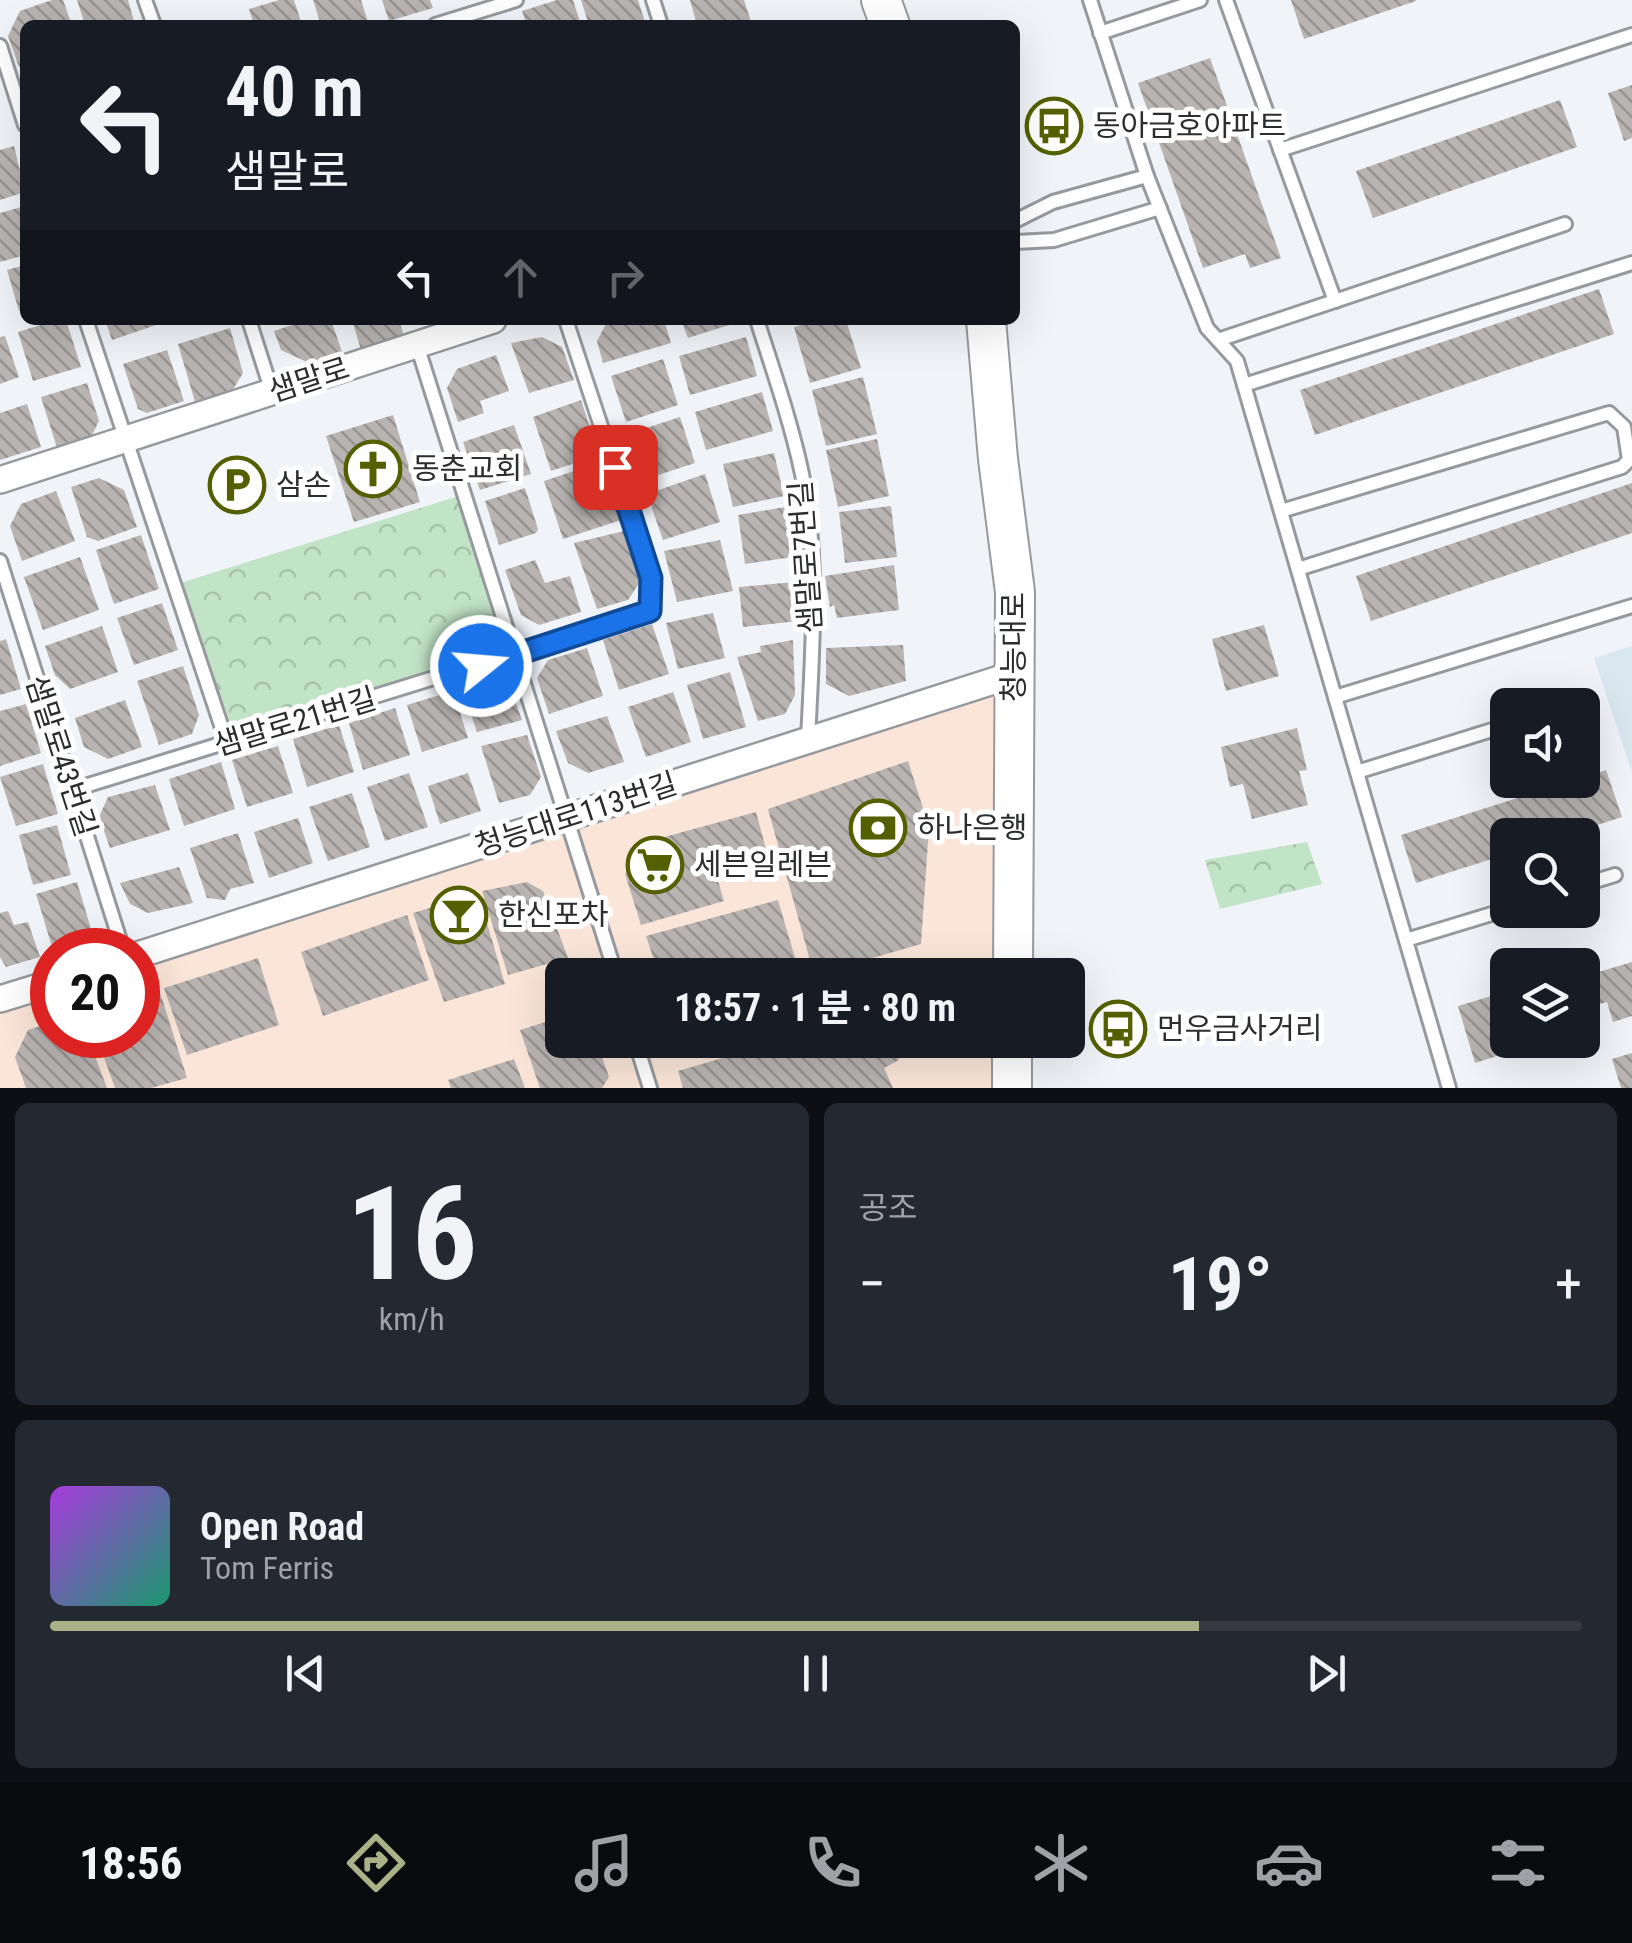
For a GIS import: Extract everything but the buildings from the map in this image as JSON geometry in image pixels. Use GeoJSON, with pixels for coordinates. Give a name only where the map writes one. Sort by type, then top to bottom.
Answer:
{"type":"FeatureCollection","features":[{"type":"Feature","properties":{"kind":"main road","name":"청능대로"},"geometry":{"type":"LineString","coordinates":[[986,325],[998,459],[1016,592],[1013,958]]}},
{"type":"Feature","properties":{"kind":"main road"},"geometry":{"type":"LineString","coordinates":[[1012,1058],[1012,1088]]}},
{"type":"Feature","properties":{"kind":"street","name":"샘말로"},"geometry":{"type":"LineString","coordinates":[[0,480],[479,325]]}},
{"type":"Feature","properties":{"kind":"street","name":"청능대로113번길"},"geometry":{"type":"LineString","coordinates":[[160,948],[1015,674]]}},
{"type":"Feature","properties":{"kind":"street"},"geometry":{"type":"LineString","coordinates":[[0,1000],[30,990]]}},
{"type":"Feature","properties":{"kind":"lane"},"geometry":{"type":"LineString","coordinates":[[451,20],[516,0]]}},
{"type":"Feature","properties":{"kind":"lane"},"geometry":{"type":"LineString","coordinates":[[1090,0],[1147,176],[1207,328],[1236,361],[1244,385],[1449,1088]]}},
{"type":"Feature","properties":{"kind":"lane"},"geometry":{"type":"LineString","coordinates":[[1100,33],[1200,0]]}},
{"type":"Feature","properties":{"kind":"lane"},"geometry":{"type":"LineString","coordinates":[[1226,0],[1335,301]]}},
{"type":"Feature","properties":{"kind":"lane"},"geometry":{"type":"LineString","coordinates":[[1280,150],[1632,35]]}},
{"type":"Feature","properties":{"kind":"lane"},"geometry":{"type":"LineString","coordinates":[[0,46],[20,109]]}},
{"type":"Feature","properties":{"kind":"lane"},"geometry":{"type":"LineString","coordinates":[[1020,218],[1053,202],[1147,176]]}},
{"type":"Feature","properties":{"kind":"lane"},"geometry":{"type":"LineString","coordinates":[[1020,242],[1054,240],[1160,208]]}},
{"type":"Feature","properties":{"kind":"lane"},"geometry":{"type":"LineString","coordinates":[[1218,340],[1565,224]]}},
{"type":"Feature","properties":{"kind":"lane"},"geometry":{"type":"LineString","coordinates":[[1244,385],[1632,263]]}},
{"type":"Feature","properties":{"kind":"lane"},"geometry":{"type":"LineString","coordinates":[[88,325],[227,743]]}},
{"type":"Feature","properties":{"kind":"lane"},"geometry":{"type":"LineString","coordinates":[[251,325],[272,392]]}},
{"type":"Feature","properties":{"kind":"lane","name":"샘말로21번길"},"geometry":{"type":"LineString","coordinates":[[72,790],[650,611],[651,578],[568,325]]}},
{"type":"Feature","properties":{"kind":"lane","name":"샘말로7번길"},"geometry":{"type":"LineString","coordinates":[[757,325],[802,474],[811,541],[813,624],[808,740]]}},
{"type":"Feature","properties":{"kind":"lane"},"geometry":{"type":"LineString","coordinates":[[418,345],[611,958]]}},
{"type":"Feature","properties":{"kind":"lane"},"geometry":{"type":"LineString","coordinates":[[1281,511],[1609,413],[1624,427],[1629,460],[1622,467],[1298,569]]}},
{"type":"Feature","properties":{"kind":"lane","name":"샘말로43번길"},"geometry":{"type":"LineString","coordinates":[[0,561],[116,928]]}},
{"type":"Feature","properties":{"kind":"lane"},"geometry":{"type":"LineString","coordinates":[[1335,698],[1632,606]]}},
{"type":"Feature","properties":{"kind":"lane"},"geometry":{"type":"LineString","coordinates":[[1357,772],[1490,731]]}},
{"type":"Feature","properties":{"kind":"lane"},"geometry":{"type":"LineString","coordinates":[[1600,881],[1615,876]]}},
{"type":"Feature","properties":{"kind":"lane"},"geometry":{"type":"LineString","coordinates":[[1406,940],[1490,914]]}},
{"type":"Feature","properties":{"kind":"lane"},"geometry":{"type":"LineString","coordinates":[[641,1058],[650,1088]]}},
{"type":"Feature","properties":{"kind":"shaded area"},"geometry":{"type":"Polygon","coordinates":[[[1632,646],[1632,773],[1594,658],[1632,646]]]}},
{"type":"Feature","properties":{"kind":"shaded area"},"geometry":{"type":"Polygon","coordinates":[[[1015,674],[1013,958],[545,958],[545,1058],[1013,1058],[1013,1088],[0,1088],[0,994],[30,985],[30,1058],[160,1058],[160,944],[1015,674]]]}},
{"type":"Feature","properties":{"kind":"green space"},"geometry":{"type":"Polygon","coordinates":[[[465,494],[517,655],[227,743],[174,585],[465,494]]]}},
{"type":"Feature","properties":{"kind":"green space"},"geometry":{"type":"Polygon","coordinates":[[[1307,842],[1322,884],[1220,909],[1205,860],[1307,842]]]}},
{"type":"Feature","properties":{"kind":"place","name":"동아금호아파트"},"geometry":{"type":"Point","coordinates":[1054,126]}},
{"type":"Feature","properties":{"kind":"place","name":"동춘교회"},"geometry":{"type":"Point","coordinates":[373,469]}},
{"type":"Feature","properties":{"kind":"place","name":"삼손"},"geometry":{"type":"Point","coordinates":[237,485]}},
{"type":"Feature","properties":{"kind":"place","name":"하나은행"},"geometry":{"type":"Point","coordinates":[878,828]}},
{"type":"Feature","properties":{"kind":"place","name":"세븐일레븐"},"geometry":{"type":"Point","coordinates":[655,865]}},
{"type":"Feature","properties":{"kind":"place","name":"한신포차"},"geometry":{"type":"Point","coordinates":[459,915]}},
{"type":"Feature","properties":{"kind":"place","name":"먼우금사거리"},"geometry":{"type":"Point","coordinates":[1118,1029]}},
{"type":"Feature","properties":{"kind":"route"},"geometry":{"type":"LineString","coordinates":[[481,666],[650,611],[651,578],[615,467]]}}]}
